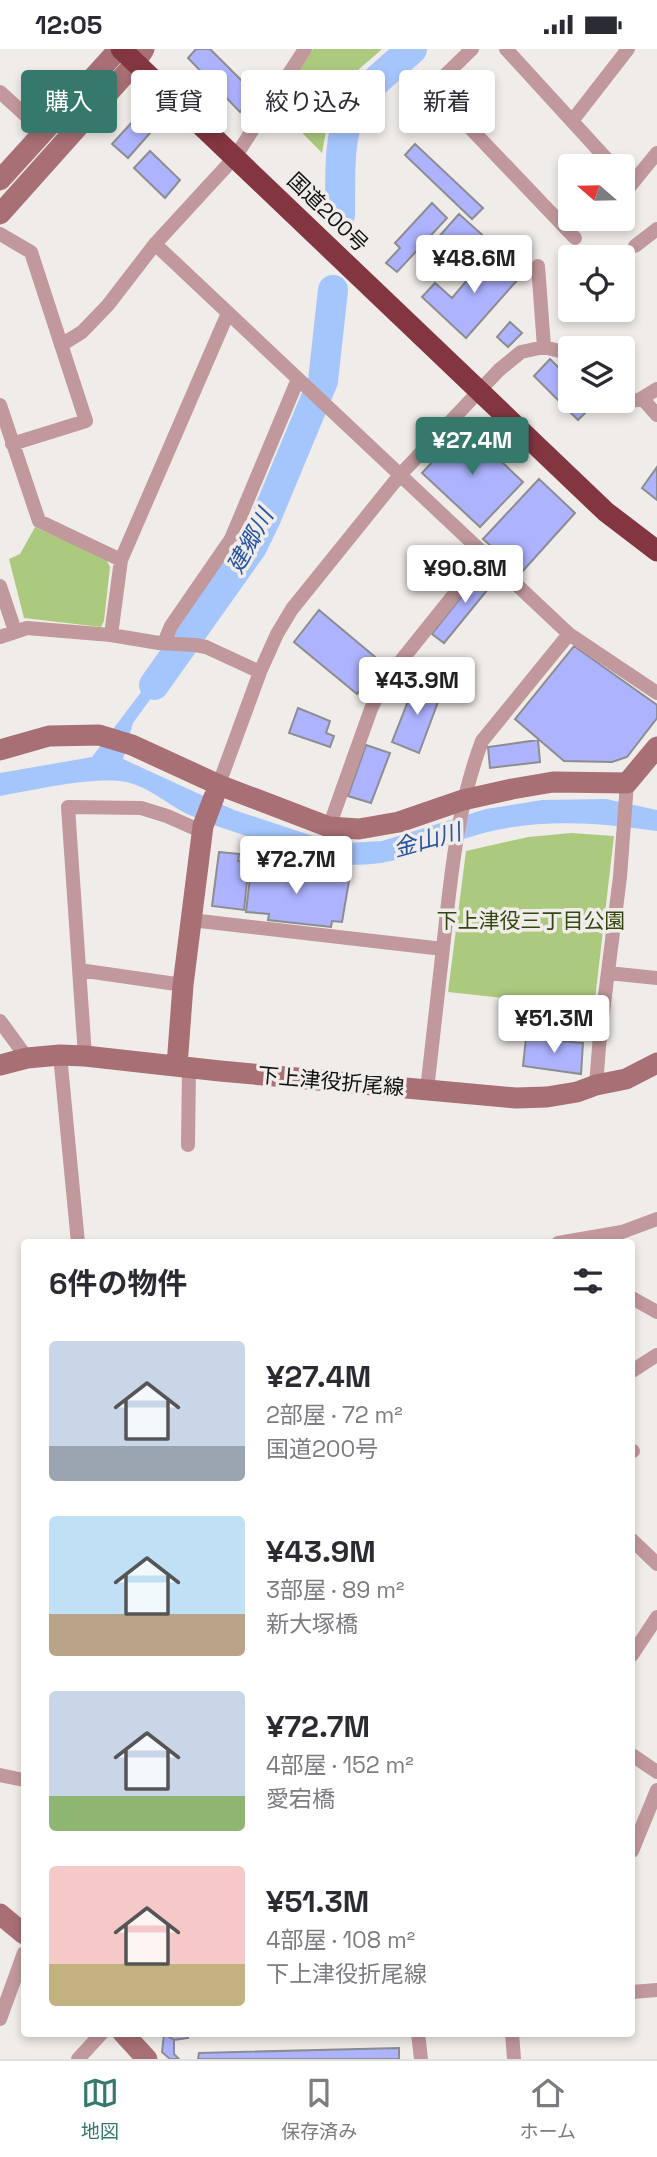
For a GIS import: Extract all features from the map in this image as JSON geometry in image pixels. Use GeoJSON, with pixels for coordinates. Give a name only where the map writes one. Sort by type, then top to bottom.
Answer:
{"type":"FeatureCollection","features":[{"type":"Feature","properties":{"kind":"highway","name":"国道200号"},"geometry":{"type":"LineString","coordinates":[[130,52],[235,157],[606,512],[657,551]]}},
{"type":"Feature","properties":{"kind":"street"},"geometry":{"type":"LineString","coordinates":[[61,345],[82,332],[108,305],[155,244],[235,157],[304,49]]}},
{"type":"Feature","properties":{"kind":"street"},"geometry":{"type":"LineString","coordinates":[[472,49],[432,88],[575,238]]}},
{"type":"Feature","properties":{"kind":"street"},"geometry":{"type":"LineString","coordinates":[[506,49],[601,154]]}},
{"type":"Feature","properties":{"kind":"street"},"geometry":{"type":"LineString","coordinates":[[572,121],[628,49]]}},
{"type":"Feature","properties":{"kind":"street"},"geometry":{"type":"LineString","coordinates":[[111,70],[130,52]]}},
{"type":"Feature","properties":{"kind":"street"},"geometry":{"type":"LineString","coordinates":[[0,214],[130,52]]}},
{"type":"Feature","properties":{"kind":"street"},"geometry":{"type":"LineString","coordinates":[[0,92],[21,111]]}},
{"type":"Feature","properties":{"kind":"street"},"geometry":{"type":"LineString","coordinates":[[0,180],[43,133]]}},
{"type":"Feature","properties":{"kind":"street"},"geometry":{"type":"LineString","coordinates":[[635,180],[657,153]]}},
{"type":"Feature","properties":{"kind":"street"},"geometry":{"type":"LineString","coordinates":[[635,246],[657,229]]}},
{"type":"Feature","properties":{"kind":"street"},"geometry":{"type":"LineString","coordinates":[[0,235],[32,252],[86,421],[12,444]]}},
{"type":"Feature","properties":{"kind":"street"},"geometry":{"type":"LineString","coordinates":[[155,244],[569,634],[657,693]]}},
{"type":"Feature","properties":{"kind":"street"},"geometry":{"type":"LineString","coordinates":[[538,266],[544,347]]}},
{"type":"Feature","properties":{"kind":"street"},"geometry":{"type":"LineString","coordinates":[[111,635],[121,559],[228,313]]}},
{"type":"Feature","properties":{"kind":"street"},"geometry":{"type":"LineString","coordinates":[[188,1145],[183,1067],[183,985],[203,829],[260,672],[277,634],[292,609],[400,475],[499,370],[521,352],[544,347],[558,351]]}},
{"type":"Feature","properties":{"kind":"street"},"geometry":{"type":"LineString","coordinates":[[168,643],[171,626],[231,539],[302,383]]}},
{"type":"Feature","properties":{"kind":"street"},"geometry":{"type":"LineString","coordinates":[[635,399],[657,389]]}},
{"type":"Feature","properties":{"kind":"street"},"geometry":{"type":"LineString","coordinates":[[642,398],[657,415]]}},
{"type":"Feature","properties":{"kind":"street"},"geometry":{"type":"LineString","coordinates":[[0,405],[38,521],[121,559]]}},
{"type":"Feature","properties":{"kind":"street"},"geometry":{"type":"LineString","coordinates":[[329,827],[371,709],[384,682],[485,556]]}},
{"type":"Feature","properties":{"kind":"street"},"geometry":{"type":"LineString","coordinates":[[0,586],[15,631]]}},
{"type":"Feature","properties":{"kind":"street"},"geometry":{"type":"LineString","coordinates":[[0,637],[27,628],[195,645],[206,647],[260,672]]}},
{"type":"Feature","properties":{"kind":"street"},"geometry":{"type":"LineString","coordinates":[[428,1090],[454,845],[462,806],[482,741],[569,634]]}},
{"type":"Feature","properties":{"kind":"street"},"geometry":{"type":"LineString","coordinates":[[0,750],[49,736],[99,735],[132,745],[216,791],[329,827],[359,829],[462,806],[512,789],[553,782],[626,791]]}},
{"type":"Feature","properties":{"kind":"street"},"geometry":{"type":"LineString","coordinates":[[596,1085],[626,791],[657,747]]}},
{"type":"Feature","properties":{"kind":"street"},"geometry":{"type":"LineString","coordinates":[[85,1056],[68,807],[141,808],[203,829]]}},
{"type":"Feature","properties":{"kind":"street"},"geometry":{"type":"LineString","coordinates":[[191,920],[443,949]]}},
{"type":"Feature","properties":{"kind":"street"},"geometry":{"type":"LineString","coordinates":[[79,969],[183,985]]}},
{"type":"Feature","properties":{"kind":"street"},"geometry":{"type":"LineString","coordinates":[[608,973],[657,978]]}},
{"type":"Feature","properties":{"kind":"street"},"geometry":{"type":"LineString","coordinates":[[0,1021],[27,1058]]}},
{"type":"Feature","properties":{"kind":"street"},"geometry":{"type":"LineString","coordinates":[[60,1055],[78,1239]]}},
{"type":"Feature","properties":{"kind":"street","name":"下上津役折尾線"},"geometry":{"type":"LineString","coordinates":[[0,1065],[27,1058],[85,1056],[516,1098],[577,1092],[626,1079],[657,1063]]}},
{"type":"Feature","properties":{"kind":"street"},"geometry":{"type":"LineString","coordinates":[[601,1239],[623,1237],[657,1219]]}},
{"type":"Feature","properties":{"kind":"street"},"geometry":{"type":"LineString","coordinates":[[636,1304],[657,1312]]}},
{"type":"Feature","properties":{"kind":"street"},"geometry":{"type":"LineString","coordinates":[[635,1369],[657,1355]]}},
{"type":"Feature","properties":{"kind":"street"},"geometry":{"type":"LineString","coordinates":[[635,1543],[657,1564]]}},
{"type":"Feature","properties":{"kind":"street"},"geometry":{"type":"LineString","coordinates":[[635,1651],[657,1618]]}},
{"type":"Feature","properties":{"kind":"street"},"geometry":{"type":"LineString","coordinates":[[635,1757],[656,1769]]}},
{"type":"Feature","properties":{"kind":"street"},"geometry":{"type":"LineString","coordinates":[[0,1775],[21,1779]]}},
{"type":"Feature","properties":{"kind":"street"},"geometry":{"type":"LineString","coordinates":[[635,1844],[657,1790]]}},
{"type":"Feature","properties":{"kind":"street"},"geometry":{"type":"LineString","coordinates":[[0,1914],[21,1932]]}},
{"type":"Feature","properties":{"kind":"street"},"geometry":{"type":"LineString","coordinates":[[0,2019],[21,1961]]}},
{"type":"Feature","properties":{"kind":"street"},"geometry":{"type":"LineString","coordinates":[[635,1992],[657,1990]]}},
{"type":"Feature","properties":{"kind":"street"},"geometry":{"type":"LineString","coordinates":[[78,2059],[98,2037]]}},
{"type":"Feature","properties":{"kind":"street"},"geometry":{"type":"LineString","coordinates":[[127,2037],[147,2059]]}},
{"type":"Feature","properties":{"kind":"street"},"geometry":{"type":"LineString","coordinates":[[418,2037],[421,2059]]}},
{"type":"Feature","properties":{"kind":"street"},"geometry":{"type":"LineString","coordinates":[[512,2037],[514,2059]]}},
{"type":"Feature","properties":{"kind":"green space"},"geometry":{"type":"Polygon","coordinates":[[[313,49],[382,49],[359,70],[299,70],[313,49]]]}},
{"type":"Feature","properties":{"kind":"green space"},"geometry":{"type":"Polygon","coordinates":[[[302,133],[326,133],[322,153],[302,133]]]}},
{"type":"Feature","properties":{"kind":"green space"},"geometry":{"type":"Polygon","coordinates":[[[35,527],[106,559],[110,567],[101,627],[24,618],[9,559],[20,554],[35,527]]]}},
{"type":"Feature","properties":{"kind":"green space","name":"下上津役三丁目公園"},"geometry":{"type":"Polygon","coordinates":[[[571,833],[614,836],[594,1008],[448,992],[466,851],[528,837],[571,833]]]}},
{"type":"Feature","properties":{"kind":"water","name":"金山川"},"geometry":{"type":"Polygon","coordinates":[[[172,651],[184,653],[133,723],[123,759],[234,810],[313,836],[346,843],[382,841],[486,809],[542,800],[606,799],[657,810],[657,831],[594,824],[530,825],[488,832],[398,859],[362,865],[327,861],[243,835],[187,814],[142,788],[126,782],[81,782],[0,796],[0,773],[92,757],[172,651]]]}},
{"type":"Feature","properties":{"kind":"building"},"geometry":{"type":"Polygon","coordinates":[[[196,49],[210,49],[241,80],[240,112],[227,98],[227,70],[200,70],[188,58],[196,49]]]}},
{"type":"Feature","properties":{"kind":"building"},"geometry":{"type":"Polygon","coordinates":[[[131,123],[131,133],[150,133],[128,158],[112,144],[131,123]]]}},
{"type":"Feature","properties":{"kind":"building"},"geometry":{"type":"Polygon","coordinates":[[[415,144],[483,208],[472,219],[405,155],[415,144]]]}},
{"type":"Feature","properties":{"kind":"building"},"geometry":{"type":"Polygon","coordinates":[[[150,151],[180,180],[165,198],[134,168],[150,151]]]}},
{"type":"Feature","properties":{"kind":"building"},"geometry":{"type":"Polygon","coordinates":[[[432,203],[447,218],[397,272],[386,263],[400,248],[395,243],[432,203]]]}},
{"type":"Feature","properties":{"kind":"building"},"geometry":{"type":"Polygon","coordinates":[[[459,214],[488,240],[468,263],[449,268],[428,249],[459,214]]]}},
{"type":"Feature","properties":{"kind":"building"},"geometry":{"type":"Polygon","coordinates":[[[492,251],[520,277],[466,338],[422,297],[435,283],[452,298],[492,251]]]}},
{"type":"Feature","properties":{"kind":"building"},"geometry":{"type":"Polygon","coordinates":[[[510,322],[522,333],[508,347],[497,337],[510,322]]]}},
{"type":"Feature","properties":{"kind":"building"},"geometry":{"type":"Polygon","coordinates":[[[550,359],[558,367],[558,400],[534,376],[550,359]]]}},
{"type":"Feature","properties":{"kind":"building"},"geometry":{"type":"Polygon","coordinates":[[[571,413],[585,413],[578,420],[571,413]]]}},
{"type":"Feature","properties":{"kind":"building"},"geometry":{"type":"Polygon","coordinates":[[[465,427],[523,482],[480,527],[422,473],[465,427]]]}},
{"type":"Feature","properties":{"kind":"building"},"geometry":{"type":"Polygon","coordinates":[[[657,467],[657,500],[642,488],[657,467]]]}},
{"type":"Feature","properties":{"kind":"building"},"geometry":{"type":"Polygon","coordinates":[[[539,479],[575,513],[521,573],[483,539],[539,479]]]}},
{"type":"Feature","properties":{"kind":"building"},"geometry":{"type":"Polygon","coordinates":[[[485,567],[497,578],[444,643],[432,634],[485,567]]]}},
{"type":"Feature","properties":{"kind":"building"},"geometry":{"type":"Polygon","coordinates":[[[319,610],[381,662],[357,694],[294,642],[319,610]]]}},
{"type":"Feature","properties":{"kind":"building"},"geometry":{"type":"Polygon","coordinates":[[[574,646],[657,705],[657,718],[627,757],[612,762],[564,761],[515,719],[574,646]]]}},
{"type":"Feature","properties":{"kind":"building"},"geometry":{"type":"Polygon","coordinates":[[[416,681],[442,691],[419,753],[392,742],[416,681]]]}},
{"type":"Feature","properties":{"kind":"building"},"geometry":{"type":"Polygon","coordinates":[[[298,708],[330,721],[326,733],[334,736],[330,747],[289,733],[298,708]]]}},
{"type":"Feature","properties":{"kind":"building"},"geometry":{"type":"Polygon","coordinates":[[[538,740],[540,762],[490,768],[488,747],[538,740]]]}},
{"type":"Feature","properties":{"kind":"building"},"geometry":{"type":"Polygon","coordinates":[[[366,745],[390,753],[371,803],[348,796],[366,745]]]}},
{"type":"Feature","properties":{"kind":"building"},"geometry":{"type":"Polygon","coordinates":[[[219,852],[239,854],[238,861],[249,862],[244,910],[212,906],[219,852]]]}},
{"type":"Feature","properties":{"kind":"building"},"geometry":{"type":"Polygon","coordinates":[[[252,860],[269,863],[268,870],[301,871],[301,875],[349,881],[342,922],[332,921],[331,927],[268,920],[269,914],[246,912],[252,860]]]}},
{"type":"Feature","properties":{"kind":"building"},"geometry":{"type":"Polygon","coordinates":[[[526,1038],[583,1043],[581,1074],[523,1066],[526,1038]]]}},
{"type":"Feature","properties":{"kind":"building"},"geometry":{"type":"Polygon","coordinates":[[[164,2037],[169,2037],[174,2040],[174,2054],[179,2059],[170,2059],[162,2052],[164,2037]]]}},
{"type":"Feature","properties":{"kind":"building"},"geometry":{"type":"Polygon","coordinates":[[[170,2037],[188,2038],[174,2040],[170,2037]]]}},
{"type":"Feature","properties":{"kind":"building"},"geometry":{"type":"Polygon","coordinates":[[[399,2048],[399,2059],[198,2059],[199,2053],[399,2048]]]}},
{"type":"Feature","properties":{"kind":"waterway","name":"建郷川"},"geometry":{"type":"LineString","coordinates":[[340,215],[342,149],[351,112],[370,86],[412,49]]}},
{"type":"Feature","properties":{"kind":"waterway","name":"建郷川"},"geometry":{"type":"LineString","coordinates":[[154,685],[252,547],[266,518],[323,381],[333,290]]}}]}
